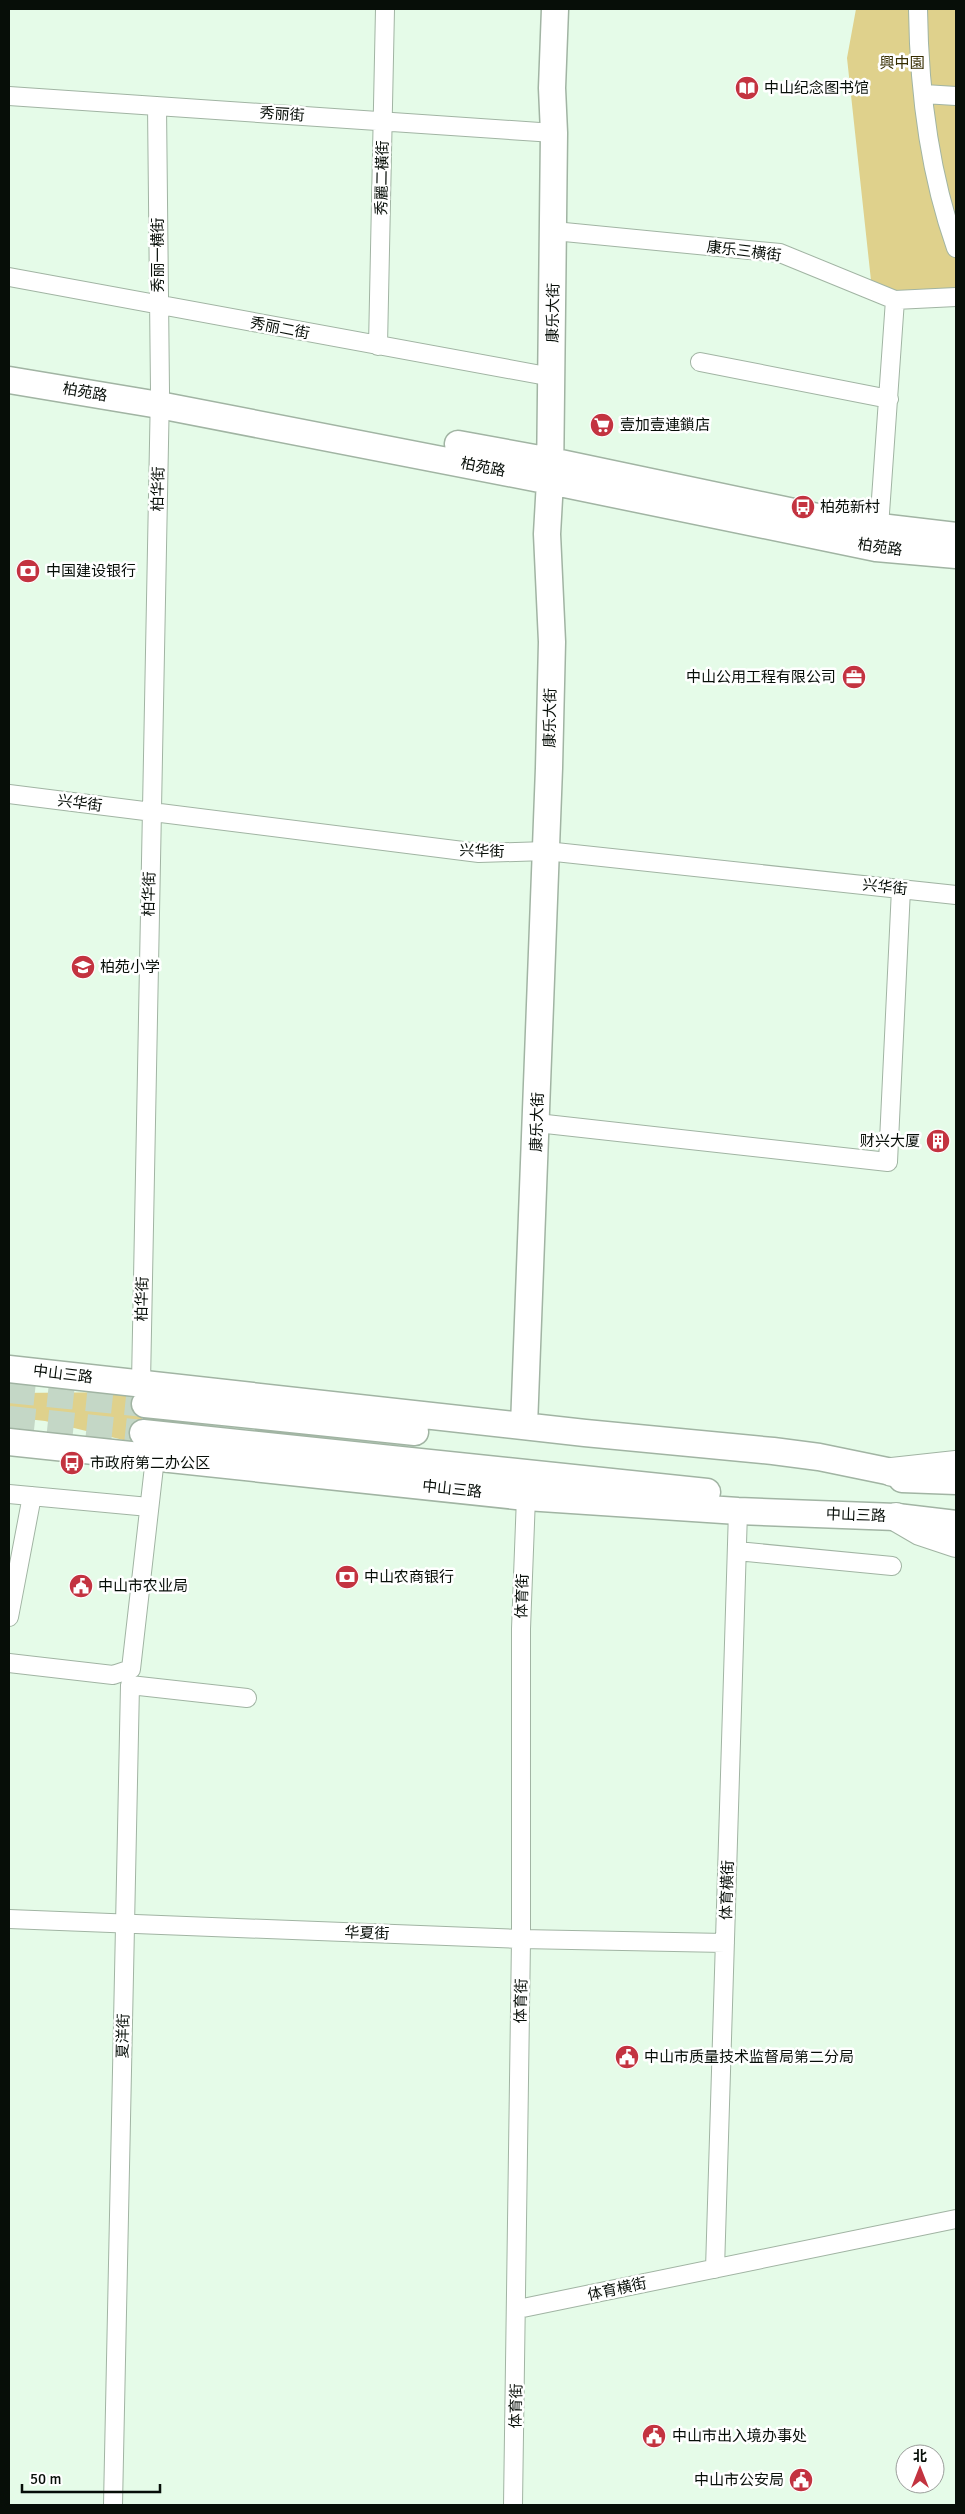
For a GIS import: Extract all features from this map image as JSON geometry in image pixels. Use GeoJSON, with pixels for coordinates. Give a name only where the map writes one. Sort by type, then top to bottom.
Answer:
{"type":"FeatureCollection","features":[{"type":"Feature","properties":{"kind":"main road","name":"康乐大街"},"geometry":{"type":"LineString","coordinates":[[524,1426],[537,1123],[552,642],[547,534],[552,377],[554,133],[552,88],[555,9]]}},
{"type":"Feature","properties":{"kind":"main road","name":"柏苑路"},"geometry":{"type":"LineString","coordinates":[[9,364],[160,398],[550,471],[846,523],[956,536]]}},
{"type":"Feature","properties":{"kind":"main road","name":"柏苑路"},"geometry":{"type":"LineString","coordinates":[[9,380],[160,398]]}},
{"type":"Feature","properties":{"kind":"main road","name":"柏苑路"},"geometry":{"type":"LineString","coordinates":[[550,471],[876,548],[956,555]]}},
{"type":"Feature","properties":{"kind":"main road","name":"中山三路"},"geometry":{"type":"LineString","coordinates":[[15,1369],[143,1393],[895,1476],[956,1481]]}},
{"type":"Feature","properties":{"kind":"main road","name":"中山三路"},"geometry":{"type":"LineString","coordinates":[[143,1393],[524,1426],[819,1457],[895,1476]]}},
{"type":"Feature","properties":{"kind":"main road","name":"中山三路"},"geometry":{"type":"LineString","coordinates":[[143,1432],[779,1499],[956,1524]]}},
{"type":"Feature","properties":{"kind":"main road","name":"中山三路"},"geometry":{"type":"LineString","coordinates":[[13,1443],[526,1497],[738,1511],[896,1517]]}},
{"type":"Feature","properties":{"kind":"main road"},"geometry":{"type":"LineString","coordinates":[[895,1476],[956,1465]]}},
{"type":"Feature","properties":{"kind":"main road"},"geometry":{"type":"LineString","coordinates":[[896,1517],[920,1531],[956,1544]]}},
{"type":"Feature","properties":{"kind":"street","name":"秀麗二橫街"},"geometry":{"type":"LineString","coordinates":[[378,346],[385,9]]}},
{"type":"Feature","properties":{"kind":"street"},"geometry":{"type":"LineString","coordinates":[[918,9],[919,46],[928,141],[947,222],[956,248]]}},
{"type":"Feature","properties":{"kind":"street"},"geometry":{"type":"LineString","coordinates":[[924,94],[956,96]]}},
{"type":"Feature","properties":{"kind":"street","name":"秀丽街"},"geometry":{"type":"LineString","coordinates":[[9,96],[554,133]]}},
{"type":"Feature","properties":{"kind":"street","name":"秀丽一横街"},"geometry":{"type":"LineString","coordinates":[[157,106],[160,398]]}},
{"type":"Feature","properties":{"kind":"street","name":"康乐三横街"},"geometry":{"type":"LineString","coordinates":[[554,231],[780,253],[895,300],[956,297]]}},
{"type":"Feature","properties":{"kind":"street","name":"秀丽二街"},"geometry":{"type":"LineString","coordinates":[[9,277],[552,377]]}},
{"type":"Feature","properties":{"kind":"street"},"geometry":{"type":"LineString","coordinates":[[880,527],[895,300]]}},
{"type":"Feature","properties":{"kind":"street"},"geometry":{"type":"LineString","coordinates":[[700,362],[888,399]]}},
{"type":"Feature","properties":{"kind":"street","name":"柏华街"},"geometry":{"type":"LineString","coordinates":[[143,1393],[151,812],[160,398]]}},
{"type":"Feature","properties":{"kind":"street","name":"兴华街"},"geometry":{"type":"LineString","coordinates":[[9,794],[480,853],[546,851],[956,894]]}},
{"type":"Feature","properties":{"kind":"street"},"geometry":{"type":"LineString","coordinates":[[537,1123],[888,1162],[901,889]]}},
{"type":"Feature","properties":{"kind":"street"},"geometry":{"type":"LineString","coordinates":[[9,1663],[114,1675],[131,1669],[155,1458]]}},
{"type":"Feature","properties":{"kind":"street"},"geometry":{"type":"LineString","coordinates":[[9,1494],[150,1507]]}},
{"type":"Feature","properties":{"kind":"street"},"geometry":{"type":"LineString","coordinates":[[9,1617],[32,1496]]}},
{"type":"Feature","properties":{"kind":"street","name":"体育街"},"geometry":{"type":"LineString","coordinates":[[513,2505],[518,2309],[521,1629],[526,1497]]}},
{"type":"Feature","properties":{"kind":"street","name":"体育横街"},"geometry":{"type":"LineString","coordinates":[[715,2269],[738,1511]]}},
{"type":"Feature","properties":{"kind":"street"},"geometry":{"type":"LineString","coordinates":[[737,1551],[892,1566]]}},
{"type":"Feature","properties":{"kind":"street","name":"夏洋街"},"geometry":{"type":"LineString","coordinates":[[113,2505],[130,1685],[247,1698]]}},
{"type":"Feature","properties":{"kind":"street","name":"华夏街"},"geometry":{"type":"LineString","coordinates":[[9,1919],[521,1939],[725,1943]]}},
{"type":"Feature","properties":{"kind":"street","name":"体育横街"},"geometry":{"type":"LineString","coordinates":[[518,2309],[956,2219]]}},
{"type":"Feature","properties":{"kind":"green space","name":"興中園"},"geometry":{"type":"Polygon","coordinates":[[[856,9],[956,9],[956,302],[873,299],[847,58],[856,9]]]}},
{"type":"Feature","properties":{"kind":"green space"},"geometry":{"type":"Polygon","coordinates":[[[144,1392],[140,1444],[45,1421],[9,1417],[9,1393],[144,1392]]]}},
{"type":"Feature","properties":{"kind":"tunnel"},"geometry":{"type":"LineString","coordinates":[[9,1390],[145,1404]]}},
{"type":"Feature","properties":{"kind":"tunnel"},"geometry":{"type":"LineString","coordinates":[[9,1419],[143,1433]]}},
{"type":"Feature","properties":{"kind":"place","name":"中山纪念图书馆"},"geometry":{"type":"Point","coordinates":[747,88]}},
{"type":"Feature","properties":{"kind":"place","name":"壹加壹連鎖店"},"geometry":{"type":"Point","coordinates":[602,425]}},
{"type":"Feature","properties":{"kind":"place","name":"柏苑新村"},"geometry":{"type":"Point","coordinates":[803,507]}},
{"type":"Feature","properties":{"kind":"place","name":"中国建设银行"},"geometry":{"type":"Point","coordinates":[28,571]}},
{"type":"Feature","properties":{"kind":"place","name":"中山公用工程有限公司"},"geometry":{"type":"Point","coordinates":[854,677]}},
{"type":"Feature","properties":{"kind":"place","name":"柏苑小学"},"geometry":{"type":"Point","coordinates":[83,967]}},
{"type":"Feature","properties":{"kind":"place","name":"财兴大厦"},"geometry":{"type":"Point","coordinates":[938,1141]}},
{"type":"Feature","properties":{"kind":"place","name":"市政府第二办公区"},"geometry":{"type":"Point","coordinates":[72,1463]}},
{"type":"Feature","properties":{"kind":"place","name":"中山农商银行"},"geometry":{"type":"Point","coordinates":[347,1577]}},
{"type":"Feature","properties":{"kind":"place","name":"中山市农业局"},"geometry":{"type":"Point","coordinates":[81,1586]}},
{"type":"Feature","properties":{"kind":"place","name":"中山市质量技术监督局第二分局"},"geometry":{"type":"Point","coordinates":[627,2057]}},
{"type":"Feature","properties":{"kind":"place","name":"中山市出入境办事处"},"geometry":{"type":"Point","coordinates":[654,2436]}},
{"type":"Feature","properties":{"kind":"place","name":"中山市公安局"},"geometry":{"type":"Point","coordinates":[801,2480]}}]}
